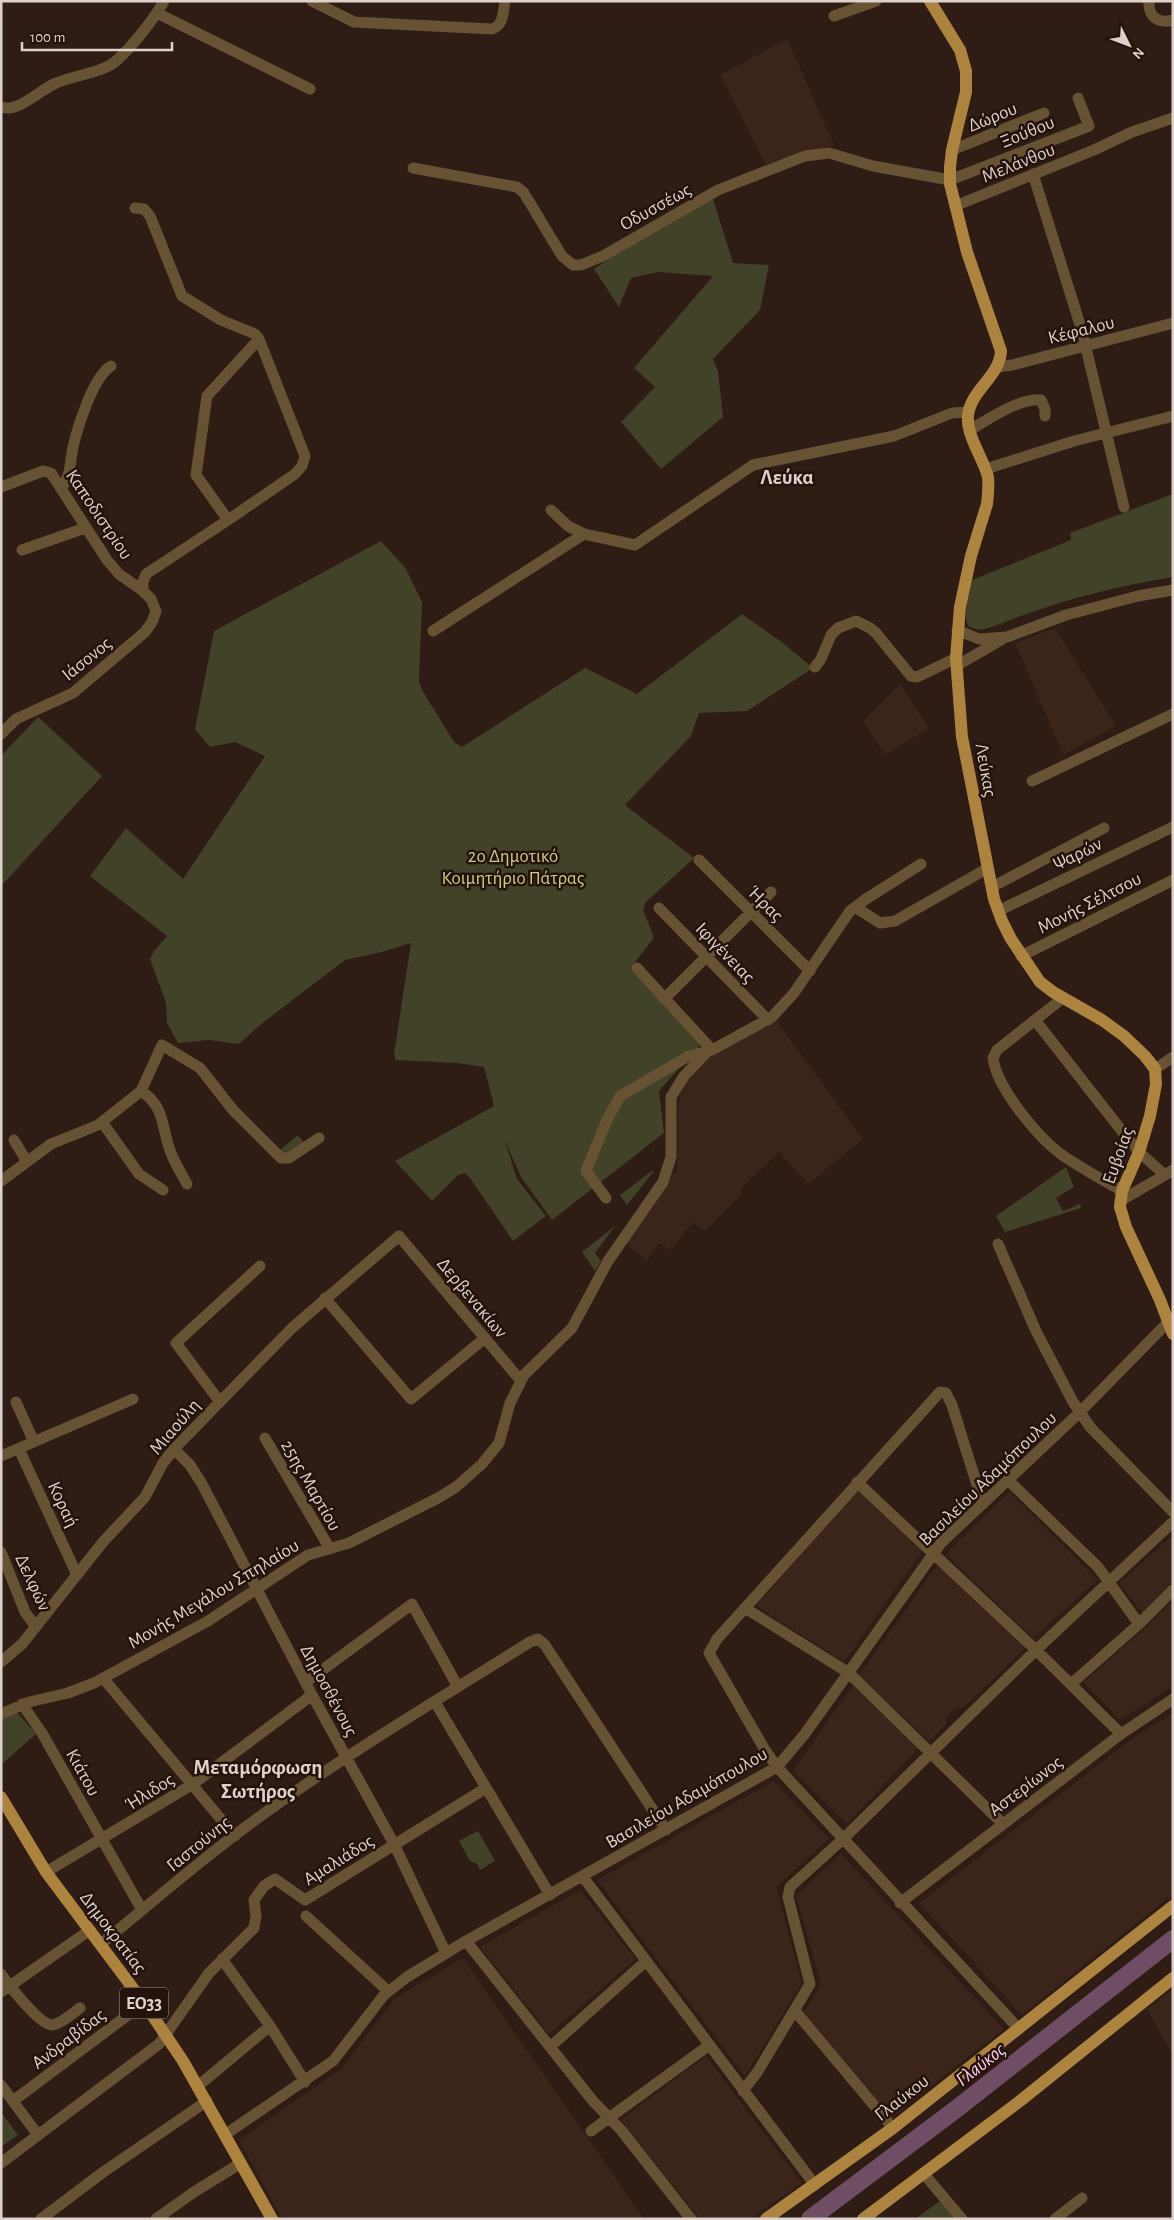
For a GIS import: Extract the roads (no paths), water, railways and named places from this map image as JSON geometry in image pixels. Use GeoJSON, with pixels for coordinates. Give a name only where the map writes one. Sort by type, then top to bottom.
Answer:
{"type":"FeatureCollection","features":[{"type":"Feature","properties":{"kind":"main road"},"geometry":{"type":"LineString","coordinates":[[930,1],[960,50],[966,71],[966,96],[952,150],[950,180],[972,268],[1001,346],[1001,355],[997,367],[973,401],[969,412]]}},
{"type":"Feature","properties":{"kind":"main road","name":"Λεύκας"},"geometry":{"type":"LineString","coordinates":[[969,412],[970,430],[986,470],[989,489],[987,504],[969,565],[957,630],[956,662],[964,746],[998,911],[1021,956],[1040,982],[1063,998],[1102,1020],[1124,1036],[1145,1056],[1155,1069]]}},
{"type":"Feature","properties":{"kind":"main road","name":"Ευβοίας"},"geometry":{"type":"LineString","coordinates":[[1155,1069],[1154,1101],[1138,1152],[1121,1196],[1126,1227],[1171,1324]]}},
{"type":"Feature","properties":{"kind":"main road","name":"Δημοκρατίας"},"geometry":{"type":"LineString","coordinates":[[1,1797],[46,1872],[101,1944],[166,2035],[207,2101],[272,2219]]}},
{"type":"Feature","properties":{"kind":"main road","name":"Γλαύκου"},"geometry":{"type":"LineString","coordinates":[[766,2219],[893,2128],[1173,1906]]}},
{"type":"Feature","properties":{"kind":"main road"},"geometry":{"type":"LineString","coordinates":[[862,2219],[1020,2101],[1173,1978]]}},
{"type":"Feature","properties":{"kind":"street"},"geometry":{"type":"LineString","coordinates":[[1,107],[14,108],[66,78],[110,65],[122,54],[157,13],[164,1]]}},
{"type":"Feature","properties":{"kind":"street"},"geometry":{"type":"LineString","coordinates":[[312,1],[354,22],[492,29],[498,27],[501,22],[505,1]]}},
{"type":"Feature","properties":{"kind":"street"},"geometry":{"type":"LineString","coordinates":[[834,16],[876,1]]}},
{"type":"Feature","properties":{"kind":"street"},"geometry":{"type":"LineString","coordinates":[[1149,3],[1150,14],[1154,18],[1159,21],[1173,20]]}},
{"type":"Feature","properties":{"kind":"street"},"geometry":{"type":"LineString","coordinates":[[157,13],[310,89]]}},
{"type":"Feature","properties":{"kind":"street","name":"Ξούθου"},"geometry":{"type":"LineString","coordinates":[[950,180],[1089,126],[1078,98]]}},
{"type":"Feature","properties":{"kind":"street","name":"Δώρου"},"geometry":{"type":"LineString","coordinates":[[952,150],[1044,113]]}},
{"type":"Feature","properties":{"kind":"street","name":"Μελάνθου"},"geometry":{"type":"LineString","coordinates":[[955,206],[1094,150],[1132,132],[1173,118]]}},
{"type":"Feature","properties":{"kind":"street","name":"Οδυσσέως"},"geometry":{"type":"LineString","coordinates":[[414,168],[517,187],[524,193],[562,256],[573,265],[581,265],[603,256],[718,190],[805,156],[829,153],[873,166],[950,180]]}},
{"type":"Feature","properties":{"kind":"street"},"geometry":{"type":"LineString","coordinates":[[1033,174],[1086,345],[1124,507]]}},
{"type":"Feature","properties":{"kind":"street"},"geometry":{"type":"LineString","coordinates":[[135,208],[144,209],[150,216],[182,296],[221,320],[255,334],[305,456],[302,466],[295,474],[146,574],[143,590]]}},
{"type":"Feature","properties":{"kind":"street","name":"Κέφαλου"},"geometry":{"type":"LineString","coordinates":[[997,367],[1012,365],[1173,323]]}},
{"type":"Feature","properties":{"kind":"street"},"geometry":{"type":"LineString","coordinates":[[228,520],[196,475],[207,396],[258,339]]}},
{"type":"Feature","properties":{"kind":"street"},"geometry":{"type":"LineString","coordinates":[[61,488],[68,477],[74,444],[96,384],[102,372],[111,366]]}},
{"type":"Feature","properties":{"kind":"street"},"geometry":{"type":"LineString","coordinates":[[970,430],[1008,409],[1034,399],[1041,400],[1045,409],[1045,416]]}},
{"type":"Feature","properties":{"kind":"street"},"geometry":{"type":"LineString","coordinates":[[550,510],[568,526],[584,534],[635,545],[753,465],[894,436],[952,414],[969,412]]}},
{"type":"Feature","properties":{"kind":"street"},"geometry":{"type":"LineString","coordinates":[[986,470],[1106,432],[1173,416]]}},
{"type":"Feature","properties":{"kind":"street","name":"Καποδιστρίου"},"geometry":{"type":"LineString","coordinates":[[1,487],[47,471],[52,474],[85,528],[119,574],[143,590],[151,599],[156,611]]}},
{"type":"Feature","properties":{"kind":"street"},"geometry":{"type":"LineString","coordinates":[[22,550],[85,528]]}},
{"type":"Feature","properties":{"kind":"street"},"geometry":{"type":"LineString","coordinates":[[433,631],[584,534]]}},
{"type":"Feature","properties":{"kind":"street"},"geometry":{"type":"LineString","coordinates":[[815,667],[821,659],[831,635],[838,628],[852,621],[860,622],[876,633],[911,676],[917,677],[956,662],[1007,637],[1066,615],[1138,596],[1173,590]]}},
{"type":"Feature","properties":{"kind":"street","name":"Ιάσονος"},"geometry":{"type":"LineString","coordinates":[[1,734],[16,719],[73,693],[145,632],[152,622],[156,611]]}},
{"type":"Feature","properties":{"kind":"street"},"geometry":{"type":"LineString","coordinates":[[957,630],[979,640],[1007,637]]}},
{"type":"Feature","properties":{"kind":"street"},"geometry":{"type":"LineString","coordinates":[[1032,781],[1173,714]]}},
{"type":"Feature","properties":{"kind":"street","name":"Ψαρών"},"geometry":{"type":"LineString","coordinates":[[998,911],[1173,827]]}},
{"type":"Feature","properties":{"kind":"street"},"geometry":{"type":"LineString","coordinates":[[992,887],[1104,828]]}},
{"type":"Feature","properties":{"kind":"street","name":"Ήρας"},"geometry":{"type":"LineString","coordinates":[[699,860],[810,971]]}},
{"type":"Feature","properties":{"kind":"street","name":"Μονής Μεγάλου Σπηλαίου"},"geometry":{"type":"LineString","coordinates":[[606,1198],[586,1171],[607,1120],[620,1096],[689,1056],[710,1050],[768,1020],[786,1003],[855,907],[921,864]]}},
{"type":"Feature","properties":{"kind":"street"},"geometry":{"type":"LineString","coordinates":[[855,907],[880,923],[895,921],[988,868]]}},
{"type":"Feature","properties":{"kind":"street","name":"Μονής Σέλτσου"},"geometry":{"type":"LineString","coordinates":[[1021,956],[1173,880]]}},
{"type":"Feature","properties":{"kind":"street"},"geometry":{"type":"LineString","coordinates":[[664,998],[771,892]]}},
{"type":"Feature","properties":{"kind":"street","name":"Ιφιγένειας"},"geometry":{"type":"LineString","coordinates":[[659,908],[768,1020]]}},
{"type":"Feature","properties":{"kind":"street"},"geometry":{"type":"LineString","coordinates":[[638,968],[710,1050]]}},
{"type":"Feature","properties":{"kind":"street"},"geometry":{"type":"LineString","coordinates":[[1063,998],[997,1050],[992,1058],[999,1078],[1011,1097],[1048,1142],[1065,1157],[1121,1196],[1169,1172]]}},
{"type":"Feature","properties":{"kind":"street"},"geometry":{"type":"LineString","coordinates":[[1035,1020],[1138,1152],[1169,1172]]}},
{"type":"Feature","properties":{"kind":"street"},"geometry":{"type":"LineString","coordinates":[[1,1180],[51,1144],[102,1122],[141,1091],[162,1045],[200,1068],[233,1110],[281,1158],[289,1158],[319,1138]]}},
{"type":"Feature","properties":{"kind":"street","name":"Μονής Μεγάλου Σπηλαίου"},"geometry":{"type":"LineString","coordinates":[[1,1714],[22,1704],[77,1690],[103,1678],[197,1627],[308,1555],[354,1541],[438,1498],[456,1487],[482,1464],[499,1443],[510,1403],[521,1381],[532,1366],[556,1346],[572,1328],[608,1261],[663,1182],[671,1157],[672,1097],[684,1076],[710,1050]]}},
{"type":"Feature","properties":{"kind":"street"},"geometry":{"type":"LineString","coordinates":[[1155,1069],[1173,1056]]}},
{"type":"Feature","properties":{"kind":"street"},"geometry":{"type":"LineString","coordinates":[[141,1091],[153,1098],[162,1118],[170,1152],[187,1184]]}},
{"type":"Feature","properties":{"kind":"street"},"geometry":{"type":"LineString","coordinates":[[102,1122],[139,1174],[163,1190]]}},
{"type":"Feature","properties":{"kind":"street"},"geometry":{"type":"LineString","coordinates":[[14,1140],[27,1162]]}},
{"type":"Feature","properties":{"kind":"street","name":"Δερβενακίων"},"geometry":{"type":"LineString","coordinates":[[398,1236],[521,1381]]}},
{"type":"Feature","properties":{"kind":"street","name":"Μιαούλη"},"geometry":{"type":"LineString","coordinates":[[1,1662],[18,1648],[77,1575],[145,1496],[165,1460],[174,1449],[292,1328],[398,1236]]}},
{"type":"Feature","properties":{"kind":"street"},"geometry":{"type":"LineString","coordinates":[[998,1244],[1036,1331],[1079,1413],[1091,1428],[1173,1512]]}},
{"type":"Feature","properties":{"kind":"street"},"geometry":{"type":"LineString","coordinates":[[220,1402],[176,1343],[260,1266]]}},
{"type":"Feature","properties":{"kind":"street"},"geometry":{"type":"LineString","coordinates":[[325,1298],[411,1399],[485,1338]]}},
{"type":"Feature","properties":{"kind":"street","name":"Βασιλείου Αδαμόπουλου"},"geometry":{"type":"LineString","coordinates":[[226,2134],[305,2082],[337,2057],[388,1991],[466,1941],[777,1768],[804,1735],[849,1673],[933,1552],[1171,1324]]}},
{"type":"Feature","properties":{"kind":"street"},"geometry":{"type":"LineString","coordinates":[[983,1504],[949,1396],[943,1391],[933,1397],[717,1639],[709,1654],[777,1768],[1019,2030]]}},
{"type":"Feature","properties":{"kind":"street"},"geometry":{"type":"LineString","coordinates":[[1,1456],[133,1399]]}},
{"type":"Feature","properties":{"kind":"street"},"geometry":{"type":"LineString","coordinates":[[16,1402],[34,1442]]}},
{"type":"Feature","properties":{"kind":"street","name":"25ης Μαρτίου"},"geometry":{"type":"LineString","coordinates":[[265,1438],[330,1549]]}},
{"type":"Feature","properties":{"kind":"street","name":"Κοραή"},"geometry":{"type":"LineString","coordinates":[[19,1448],[77,1575]]}},
{"type":"Feature","properties":{"kind":"street","name":"Δημοσθένους"},"geometry":{"type":"LineString","coordinates":[[174,1449],[190,1465],[202,1484],[345,1757],[394,1844],[446,1953]]}},
{"type":"Feature","properties":{"kind":"street"},"geometry":{"type":"LineString","coordinates":[[1008,1480],[1098,1567],[1139,1624]]}},
{"type":"Feature","properties":{"kind":"street"},"geometry":{"type":"LineString","coordinates":[[857,1482],[1036,1650],[1121,1734]]}},
{"type":"Feature","properties":{"kind":"street"},"geometry":{"type":"LineString","coordinates":[[743,2091],[753,2080],[810,1983],[788,1892],[793,1884],[843,1839],[1036,1650],[1173,1522]]}},
{"type":"Feature","properties":{"kind":"street","name":"Δελφών"},"geometry":{"type":"LineString","coordinates":[[1,1552],[25,1613],[36,1627]]}},
{"type":"Feature","properties":{"kind":"street"},"geometry":{"type":"LineString","coordinates":[[1071,1684],[1139,1624],[1173,1590]]}},
{"type":"Feature","properties":{"kind":"street"},"geometry":{"type":"LineString","coordinates":[[306,1682],[412,1604],[458,1687]]}},
{"type":"Feature","properties":{"kind":"street"},"geometry":{"type":"LineString","coordinates":[[745,1608],[849,1673],[1003,1824]]}},
{"type":"Feature","properties":{"kind":"street","name":"Γαστούνης"},"geometry":{"type":"LineString","coordinates":[[101,1944],[235,1836],[345,1757],[530,1642],[538,1639],[542,1641],[666,1830]]}},
{"type":"Feature","properties":{"kind":"street"},"geometry":{"type":"LineString","coordinates":[[103,1678],[194,1784],[235,1836]]}},
{"type":"Feature","properties":{"kind":"street","name":"Ήλιδος"},"geometry":{"type":"LineString","coordinates":[[46,1872],[194,1784],[312,1695]]}},
{"type":"Feature","properties":{"kind":"street","name":"Αστερίωνος"},"geometry":{"type":"LineString","coordinates":[[900,1903],[1121,1734],[1173,1699]]}},
{"type":"Feature","properties":{"kind":"street"},"geometry":{"type":"LineString","coordinates":[[435,1702],[550,1895]]}},
{"type":"Feature","properties":{"kind":"street","name":"Κιάτου"},"geometry":{"type":"LineString","coordinates":[[22,1704],[42,1733],[142,1910]]}},
{"type":"Feature","properties":{"kind":"street","name":"Αμαλιάδος"},"geometry":{"type":"LineString","coordinates":[[1,2163],[154,2047],[166,2035],[209,1973],[254,1928],[256,1916],[254,1900],[267,1883],[275,1880],[305,1900],[486,1788]]}},
{"type":"Feature","properties":{"kind":"street"},"geometry":{"type":"LineString","coordinates":[[583,1877],[708,2046],[815,2185]]}},
{"type":"Feature","properties":{"kind":"street"},"geometry":{"type":"LineString","coordinates":[[306,1916],[388,1991]]}},
{"type":"Feature","properties":{"kind":"street"},"geometry":{"type":"LineString","coordinates":[[6,1989],[90,1930]]}},
{"type":"Feature","properties":{"kind":"street"},"geometry":{"type":"LineString","coordinates":[[466,1941],[593,2101],[610,2118],[691,2219]]}},
{"type":"Feature","properties":{"kind":"street"},"geometry":{"type":"LineString","coordinates":[[222,1959],[270,2026],[305,2082]]}},
{"type":"Feature","properties":{"kind":"street"},"geometry":{"type":"LineString","coordinates":[[550,2047],[646,1961]]}},
{"type":"Feature","properties":{"kind":"street"},"geometry":{"type":"LineString","coordinates":[[1,1974],[6,1989],[50,2025],[56,2024],[80,2008]]}},
{"type":"Feature","properties":{"kind":"street","name":"Ανδραβίδας"},"geometry":{"type":"LineString","coordinates":[[13,2102],[144,2003]]}},
{"type":"Feature","properties":{"kind":"street"},"geometry":{"type":"LineString","coordinates":[[795,2011],[893,2128]]}},
{"type":"Feature","properties":{"kind":"street"},"geometry":{"type":"LineString","coordinates":[[198,2086],[270,2026]]}},
{"type":"Feature","properties":{"kind":"street"},"geometry":{"type":"LineString","coordinates":[[591,2131],[708,2046]]}},
{"type":"Feature","properties":{"kind":"street"},"geometry":{"type":"LineString","coordinates":[[1,2085],[38,2135]]}},
{"type":"Feature","properties":{"kind":"street"},"geometry":{"type":"LineString","coordinates":[[41,2219],[102,2173],[207,2101]]}},
{"type":"Feature","properties":{"kind":"street"},"geometry":{"type":"LineString","coordinates":[[156,2219],[194,2192],[242,2163]]}},
{"type":"Feature","properties":{"kind":"street"},"geometry":{"type":"LineString","coordinates":[[924,2174],[962,2219]]}},
{"type":"Feature","properties":{"kind":"street"},"geometry":{"type":"LineString","coordinates":[[1055,2219],[1082,2198]]}},
{"type":"Feature","properties":{"kind":"waterway","name":"Γλαύκος"},"geometry":{"type":"LineString","coordinates":[[810,2219],[955,2110],[1173,1939]]}},
{"type":"Feature","properties":{"kind":"district","name":"Λεύκα"},"geometry":{"type":"Point","coordinates":[787,477]}},
{"type":"Feature","properties":{"kind":"district","name":"Μεταμόρφωση Σωτήρος"},"geometry":{"type":"Point","coordinates":[258,1779]}},
{"type":"Feature","properties":{"kind":"park label","name":"2o Δημοτικό Κοιμητήριο Πάτρας"},"geometry":{"type":"Point","coordinates":[513,866]}}]}
